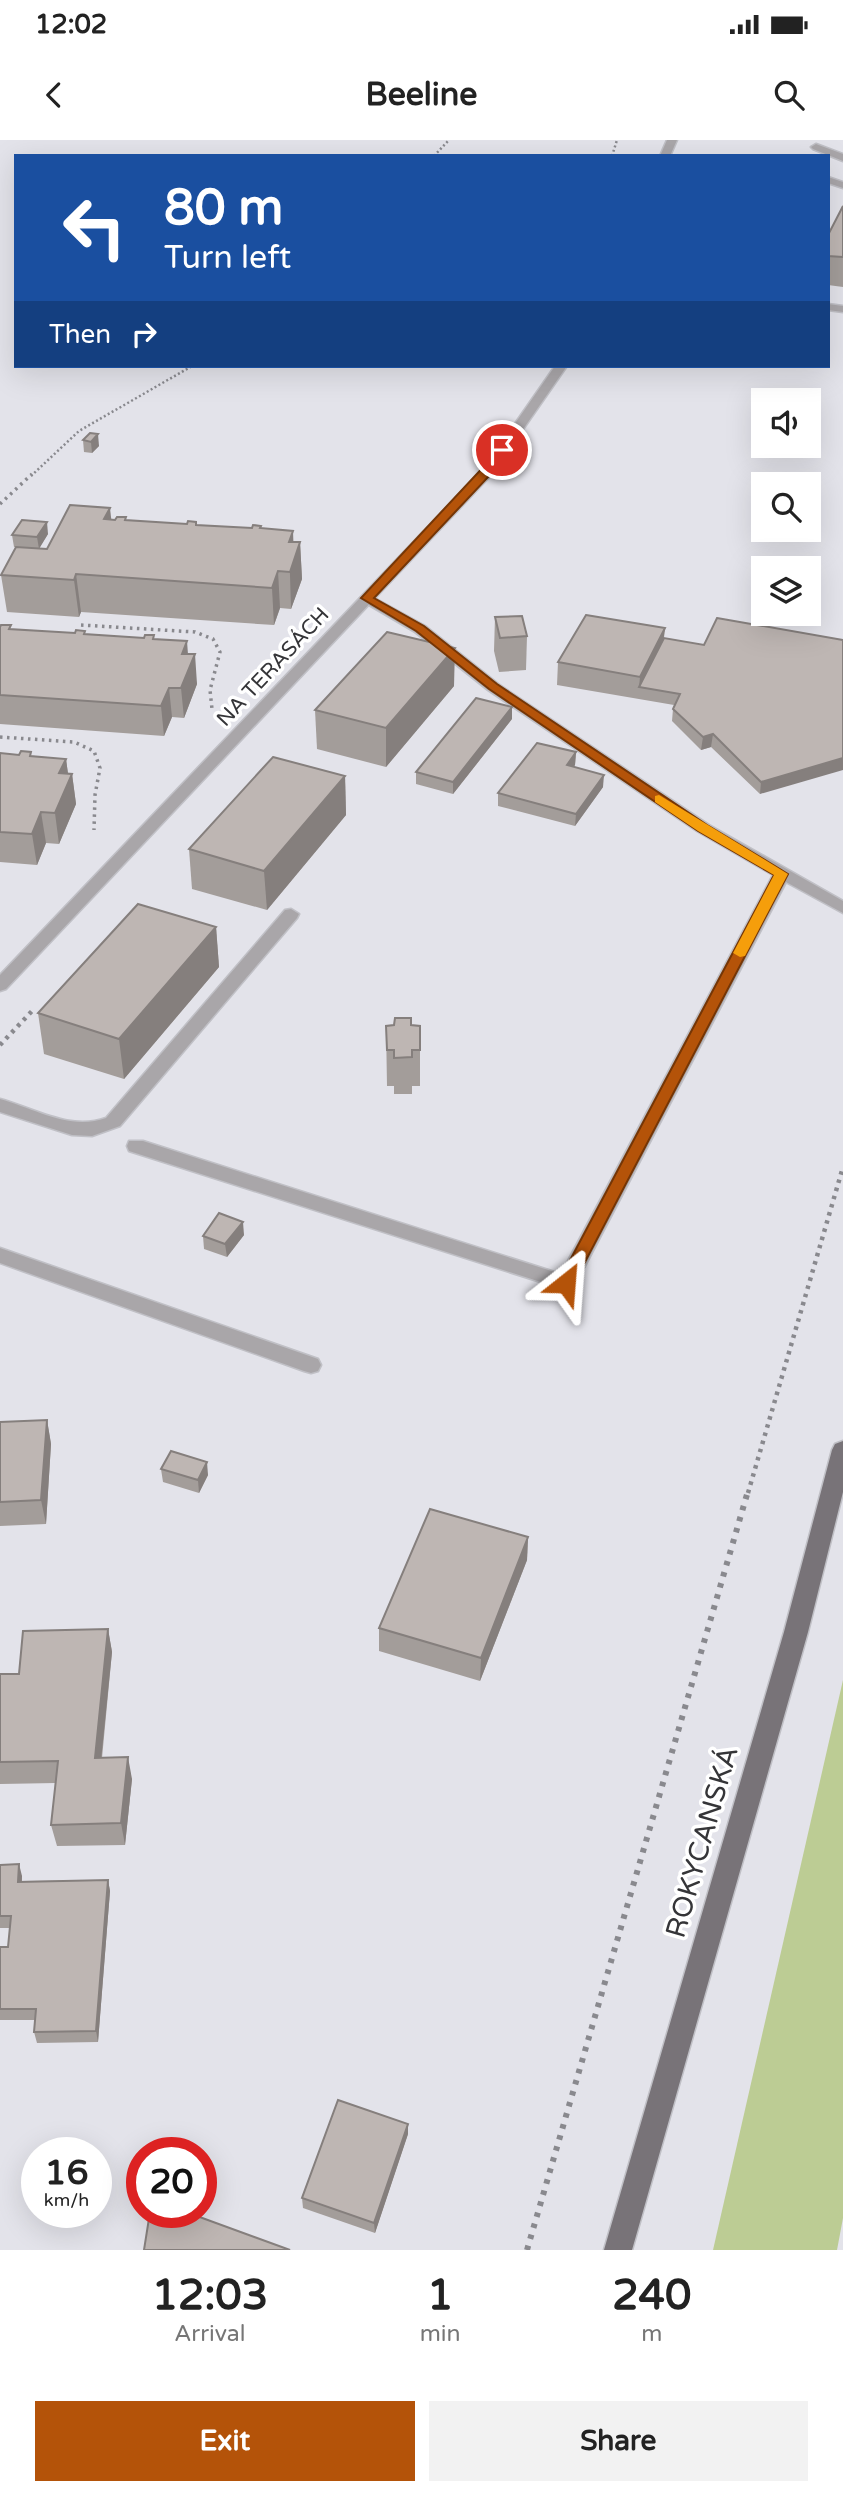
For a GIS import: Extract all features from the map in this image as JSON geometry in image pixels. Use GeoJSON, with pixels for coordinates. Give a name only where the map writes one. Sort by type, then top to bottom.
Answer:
{"type":"FeatureCollection","features":[{"type":"Feature","properties":{"kind":"main road","name":"ROKYCANSKÁ"},"geometry":{"type":"LineString","coordinates":[[618,2250],[796,1632],[843,1450]]}},
{"type":"Feature","properties":{"kind":"street"},"geometry":{"type":"LineString","coordinates":[[816,148],[843,159]]}},
{"type":"Feature","properties":{"kind":"street","name":"NA TERASÁCH"},"geometry":{"type":"LineString","coordinates":[[0,985],[488,471],[560,368]]}},
{"type":"Feature","properties":{"kind":"street"},"geometry":{"type":"LineString","coordinates":[[367,598],[420,629],[493,687],[703,828],[843,908]]}},
{"type":"Feature","properties":{"kind":"street"},"geometry":{"type":"LineString","coordinates":[[135,1146],[566,1283],[782,874]]}},
{"type":"Feature","properties":{"kind":"street"},"geometry":{"type":"LineString","coordinates":[[0,1105],[72,1129],[92,1130],[113,1122],[291,914]]}},
{"type":"Feature","properties":{"kind":"street"},"geometry":{"type":"LineString","coordinates":[[0,1255],[312,1365]]}},
{"type":"Feature","properties":{"kind":"path"},"geometry":{"type":"LineString","coordinates":[[436,154],[449,140]]}},
{"type":"Feature","properties":{"kind":"path"},"geometry":{"type":"LineString","coordinates":[[0,504],[79,431],[189,368]]}},
{"type":"Feature","properties":{"kind":"path"},"geometry":{"type":"LineString","coordinates":[[81,625],[195,632],[213,639],[220,652],[210,690],[212,710]]}},
{"type":"Feature","properties":{"kind":"path"},"geometry":{"type":"LineString","coordinates":[[0,737],[74,742],[94,751],[100,768],[95,794],[94,831]]}},
{"type":"Feature","properties":{"kind":"path"},"geometry":{"type":"LineString","coordinates":[[527,2250],[843,1167]]}},
{"type":"Feature","properties":{"kind":"green space"},"geometry":{"type":"Polygon","coordinates":[[[843,1680],[843,2218],[837,2250],[713,2250],[843,1680]]]}},
{"type":"Feature","properties":{"kind":"building"},"geometry":{"type":"Polygon","coordinates":[[[843,206],[843,257],[830,256],[830,231],[843,206]]]}},
{"type":"Feature","properties":{"kind":"building"},"geometry":{"type":"Polygon","coordinates":[[[90,433],[98,434],[91,442],[83,440],[90,433]]]}},
{"type":"Feature","properties":{"kind":"building"},"geometry":{"type":"Polygon","coordinates":[[[70,505],[110,508],[104,519],[126,517],[125,520],[187,524],[188,521],[196,522],[196,525],[252,528],[253,525],[293,531],[289,542],[300,542],[290,572],[278,571],[272,588],[76,574],[74,580],[1,575],[16,547],[47,549],[70,505]]]}},
{"type":"Feature","properties":{"kind":"building"},"geometry":{"type":"Polygon","coordinates":[[[22,520],[47,522],[37,537],[12,535],[22,520]]]}},
{"type":"Feature","properties":{"kind":"building"},"geometry":{"type":"Polygon","coordinates":[[[586,615],[665,628],[640,677],[558,662],[586,615]]]}},
{"type":"Feature","properties":{"kind":"building"},"geometry":{"type":"Polygon","coordinates":[[[522,616],[527,636],[500,638],[495,617],[522,616]]]}},
{"type":"Feature","properties":{"kind":"building"},"geometry":{"type":"Polygon","coordinates":[[[717,618],[843,640],[843,758],[761,782],[713,734],[703,737],[673,709],[680,694],[639,687],[664,638],[704,645],[717,618]]]}},
{"type":"Feature","properties":{"kind":"building"},"geometry":{"type":"Polygon","coordinates":[[[1,625],[11,625],[9,629],[75,633],[76,630],[85,631],[84,634],[144,638],[145,635],[154,635],[153,639],[187,641],[182,654],[195,654],[181,688],[169,688],[161,706],[0,695],[1,625]]]}},
{"type":"Feature","properties":{"kind":"building"},"geometry":{"type":"Polygon","coordinates":[[[387,632],[455,648],[386,728],[315,710],[387,632]]]}},
{"type":"Feature","properties":{"kind":"building"},"geometry":{"type":"Polygon","coordinates":[[[476,698],[512,707],[453,782],[416,772],[476,698]]]}},
{"type":"Feature","properties":{"kind":"building"},"geometry":{"type":"Polygon","coordinates":[[[537,743],[576,752],[567,765],[604,775],[576,814],[498,793],[537,743]]]}},
{"type":"Feature","properties":{"kind":"building"},"geometry":{"type":"Polygon","coordinates":[[[21,751],[31,752],[30,756],[66,759],[59,773],[72,774],[55,813],[41,812],[32,834],[0,832],[0,753],[19,755],[21,751]]]}},
{"type":"Feature","properties":{"kind":"building"},"geometry":{"type":"Polygon","coordinates":[[[273,757],[345,776],[264,871],[189,849],[273,757]]]}},
{"type":"Feature","properties":{"kind":"building"},"geometry":{"type":"Polygon","coordinates":[[[138,904],[216,927],[119,1039],[38,1013],[138,904]]]}},
{"type":"Feature","properties":{"kind":"building"},"geometry":{"type":"Polygon","coordinates":[[[395,1018],[411,1018],[411,1025],[420,1026],[420,1050],[412,1050],[412,1057],[394,1058],[394,1050],[387,1050],[386,1026],[394,1025],[395,1018]]]}},
{"type":"Feature","properties":{"kind":"building"},"geometry":{"type":"Polygon","coordinates":[[[219,1213],[243,1222],[225,1244],[203,1236],[219,1213]]]}},
{"type":"Feature","properties":{"kind":"building"},"geometry":{"type":"Polygon","coordinates":[[[47,1420],[41,1500],[0,1502],[0,1422],[47,1420]]]}},
{"type":"Feature","properties":{"kind":"building"},"geometry":{"type":"Polygon","coordinates":[[[171,1451],[207,1462],[198,1480],[161,1469],[171,1451]]]}},
{"type":"Feature","properties":{"kind":"building"},"geometry":{"type":"Polygon","coordinates":[[[430,1509],[528,1537],[481,1658],[379,1628],[430,1509]]]}},
{"type":"Feature","properties":{"kind":"building"},"geometry":{"type":"Polygon","coordinates":[[[108,1629],[95,1758],[128,1757],[121,1823],[51,1825],[58,1761],[0,1762],[0,1674],[19,1674],[23,1631],[108,1629]]]}},
{"type":"Feature","properties":{"kind":"building"},"geometry":{"type":"Polygon","coordinates":[[[19,1864],[18,1882],[108,1880],[96,2031],[34,2032],[36,2009],[0,2009],[0,1947],[8,1947],[11,1916],[0,1916],[0,1865],[19,1864]]]}},
{"type":"Feature","properties":{"kind":"building"},"geometry":{"type":"Polygon","coordinates":[[[338,2100],[408,2124],[374,2223],[302,2198],[338,2100]]]}},
{"type":"Feature","properties":{"kind":"building"},"geometry":{"type":"Polygon","coordinates":[[[217,2223],[290,2250],[144,2250],[147,2228],[217,2228],[217,2223]]]}},
{"type":"Feature","properties":{"kind":"slow traffic"},"geometry":{"type":"LineString","coordinates":[[659,799],[782,874],[740,953]]}},
{"type":"Feature","properties":{"kind":"route"},"geometry":{"type":"LineString","coordinates":[[502,450],[488,471],[367,598],[420,629],[493,687],[703,828],[782,874],[566,1283]]}}]}
